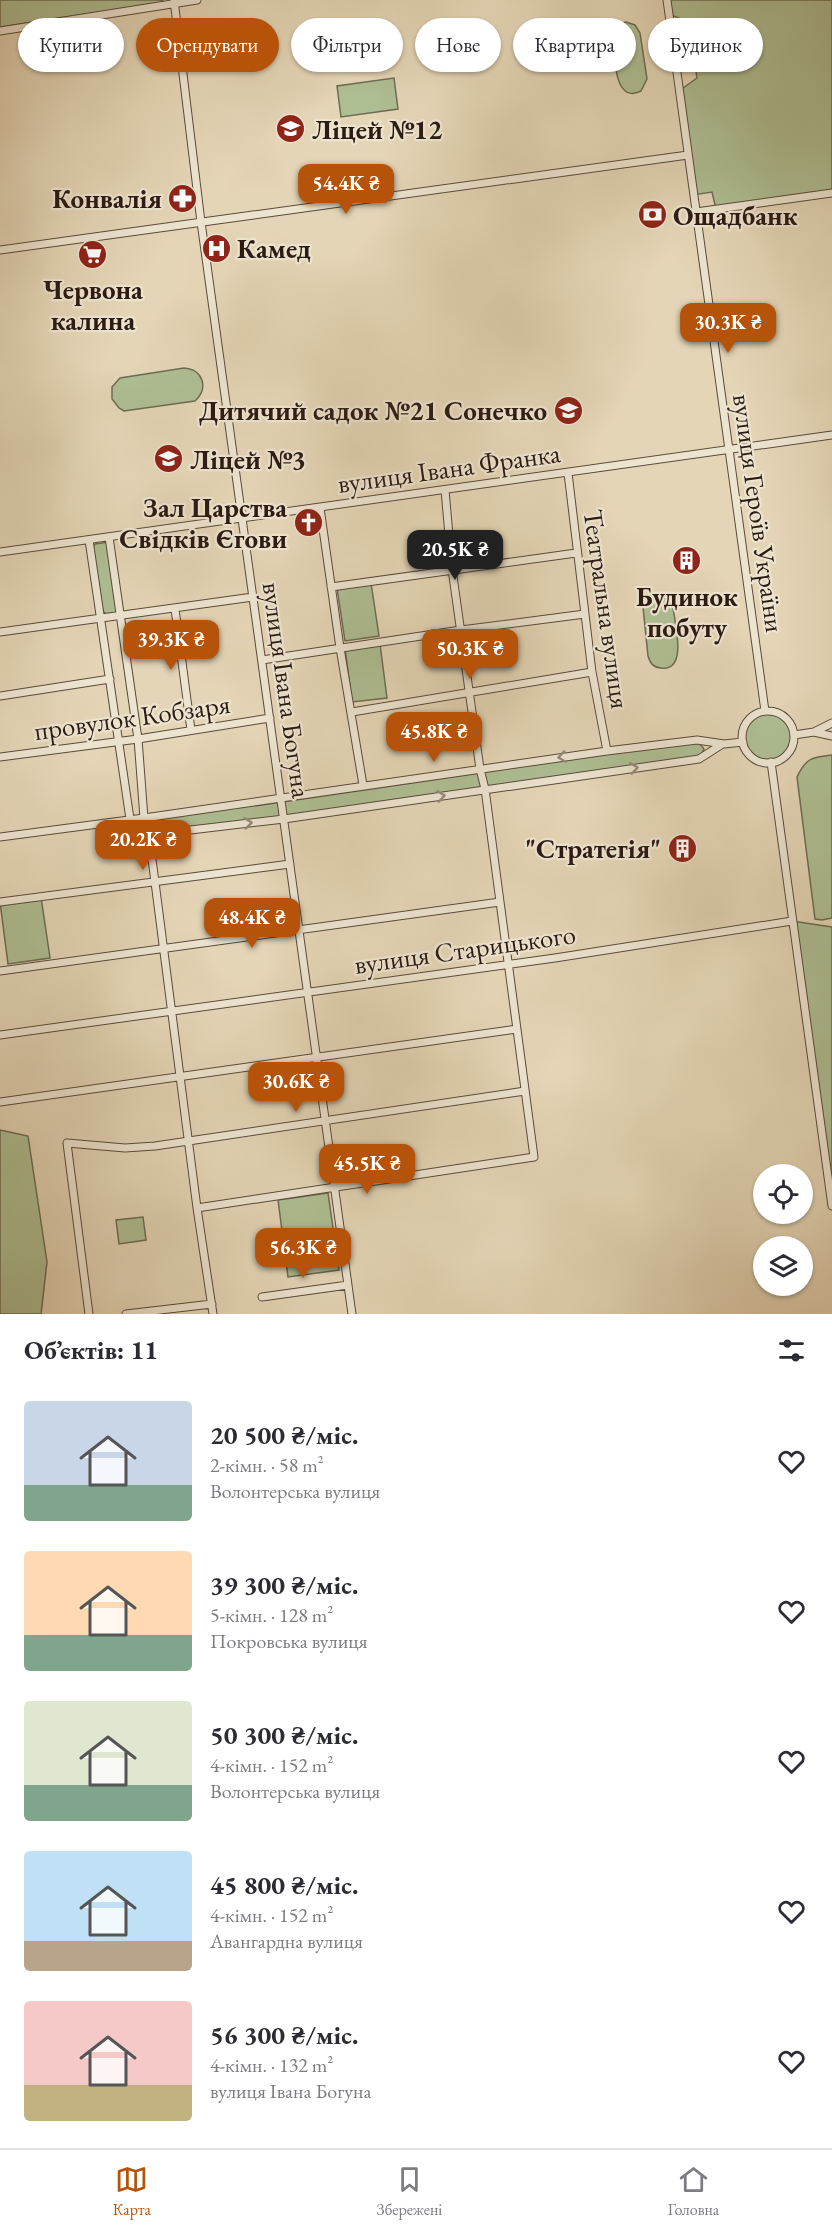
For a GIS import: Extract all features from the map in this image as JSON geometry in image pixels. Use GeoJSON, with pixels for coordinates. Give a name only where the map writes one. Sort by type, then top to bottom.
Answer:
{"type":"FeatureCollection","features":[{"type":"Feature","properties":{"kind":"street"},"geometry":{"type":"LineString","coordinates":[[0,31],[198,0]]}},
{"type":"Feature","properties":{"kind":"street","name":"вулиця Героїв України"},"geometry":{"type":"LineString","coordinates":[[667,0],[765,711]]}},
{"type":"Feature","properties":{"kind":"street","name":"вулиця Івана Богуна"},"geometry":{"type":"LineString","coordinates":[[174,2],[201,222],[352,1314]]}},
{"type":"Feature","properties":{"kind":"street"},"geometry":{"type":"LineString","coordinates":[[0,250],[688,155]]}},
{"type":"Feature","properties":{"kind":"street"},"geometry":{"type":"LineString","coordinates":[[696,212],[832,194]]}},
{"type":"Feature","properties":{"kind":"street","name":"вулиця Івана Франка"},"geometry":{"type":"LineString","coordinates":[[0,552],[832,435]]}},
{"type":"Feature","properties":{"kind":"street","name":"Театральна вулиця"},"geometry":{"type":"LineString","coordinates":[[568,473],[592,672],[607,751]]}},
{"type":"Feature","properties":{"kind":"street"},"geometry":{"type":"LineString","coordinates":[[197,1208],[534,1157],[485,789],[480,769],[452,569],[445,490]]}},
{"type":"Feature","properties":{"kind":"street"},"geometry":{"type":"LineString","coordinates":[[320,508],[339,648],[363,785]]}},
{"type":"Feature","properties":{"kind":"street"},"geometry":{"type":"LineString","coordinates":[[109,537],[138,738],[144,818],[148,828],[179,1075],[213,1314]]}},
{"type":"Feature","properties":{"kind":"street"},"geometry":{"type":"LineString","coordinates":[[89,540],[130,819]]}},
{"type":"Feature","properties":{"kind":"street"},"geometry":{"type":"LineString","coordinates":[[331,587],[576,553]]}},
{"type":"Feature","properties":{"kind":"street"},"geometry":{"type":"LineString","coordinates":[[0,632],[253,597]]}},
{"type":"Feature","properties":{"kind":"street"},"geometry":{"type":"LineString","coordinates":[[175,609],[191,730]]}},
{"type":"Feature","properties":{"kind":"street"},"geometry":{"type":"LineString","coordinates":[[262,660],[585,614]]}},
{"type":"Feature","properties":{"kind":"street"},"geometry":{"type":"LineString","coordinates":[[352,712],[592,672]]}},
{"type":"Feature","properties":{"kind":"street"},"geometry":{"type":"LineString","coordinates":[[0,696],[110,679]]}},
{"type":"Feature","properties":{"kind":"street"},"geometry":{"type":"LineString","coordinates":[[765,711],[782,715],[790,724],[794,735],[788,753],[783,758],[771,762],[758,761],[753,758],[742,742],[743,730],[749,719],[765,711]]}},
{"type":"Feature","properties":{"kind":"street","name":"провулок Кобзаря"},"geometry":{"type":"LineString","coordinates":[[0,757],[270,718]]}},
{"type":"Feature","properties":{"kind":"street"},"geometry":{"type":"LineString","coordinates":[[794,735],[814,732],[832,723]]}},
{"type":"Feature","properties":{"kind":"street"},"geometry":{"type":"LineString","coordinates":[[814,732],[832,736]]}},
{"type":"Feature","properties":{"kind":"street"},"geometry":{"type":"LineString","coordinates":[[0,837],[607,751],[697,740],[724,744],[742,742]]}},
{"type":"Feature","properties":{"kind":"street"},"geometry":{"type":"LineString","coordinates":[[148,828],[155,831],[182,831],[284,819],[699,759],[724,744]]}},
{"type":"Feature","properties":{"kind":"street"},"geometry":{"type":"LineString","coordinates":[[771,762],[832,1206]]}},
{"type":"Feature","properties":{"kind":"street"},"geometry":{"type":"LineString","coordinates":[[0,902],[290,864]]}},
{"type":"Feature","properties":{"kind":"street"},"geometry":{"type":"LineString","coordinates":[[0,970],[500,902]]}},
{"type":"Feature","properties":{"kind":"street","name":"вулиця Старицького"},"geometry":{"type":"LineString","coordinates":[[0,1035],[508,964],[792,921]]}},
{"type":"Feature","properties":{"kind":"street"},"geometry":{"type":"LineString","coordinates":[[0,1102],[517,1029]]}},
{"type":"Feature","properties":{"kind":"street"},"geometry":{"type":"LineString","coordinates":[[89,1314],[67,1143],[125,1148],[155,1146],[525,1091]]}},
{"type":"Feature","properties":{"kind":"street"},"geometry":{"type":"LineString","coordinates":[[262,1297],[348,1285]]}},
{"type":"Feature","properties":{"kind":"street"},"geometry":{"type":"LineString","coordinates":[[126,1314],[212,1304]]}},
{"type":"Feature","properties":{"kind":"green space"},"geometry":{"type":"Polygon","coordinates":[[[0,0],[163,0],[159,3],[60,18],[18,18],[18,24],[0,27],[0,0]]]}},
{"type":"Feature","properties":{"kind":"green space"},"geometry":{"type":"Polygon","coordinates":[[[667,0],[832,0],[832,193],[716,209],[712,192],[693,195],[679,91],[697,78],[696,72],[763,72],[763,18],[678,18],[669,14],[667,0]]]}},
{"type":"Feature","properties":{"kind":"green space"},"geometry":{"type":"Polygon","coordinates":[[[636,27],[640,33],[647,79],[641,91],[632,93],[625,91],[616,72],[636,72],[636,27]]]}},
{"type":"Feature","properties":{"kind":"green space"},"geometry":{"type":"Polygon","coordinates":[[[394,78],[398,109],[341,117],[337,86],[394,78]]]}},
{"type":"Feature","properties":{"kind":"green space"},"geometry":{"type":"Polygon","coordinates":[[[184,368],[196,372],[202,380],[202,390],[195,401],[124,411],[112,399],[112,387],[120,378],[184,368]]]}},
{"type":"Feature","properties":{"kind":"green space"},"geometry":{"type":"Polygon","coordinates":[[[110,542],[120,612],[106,614],[103,611],[93,547],[95,544],[110,542]]]}},
{"type":"Feature","properties":{"kind":"green space"},"geometry":{"type":"Polygon","coordinates":[[[371,583],[379,636],[345,641],[337,588],[371,583]]]}},
{"type":"Feature","properties":{"kind":"green space"},"geometry":{"type":"Polygon","coordinates":[[[653,596],[665,598],[673,608],[678,645],[675,662],[669,667],[656,667],[648,656],[643,607],[645,602],[653,596]]]}},
{"type":"Feature","properties":{"kind":"green space"},"geometry":{"type":"Polygon","coordinates":[[[380,644],[387,698],[352,702],[345,648],[380,644]]]}},
{"type":"Feature","properties":{"kind":"green space"},"geometry":{"type":"Polygon","coordinates":[[[768,714],[784,721],[791,737],[784,753],[768,760],[752,753],[745,737],[752,721],[768,714]]]}},
{"type":"Feature","properties":{"kind":"green space"},"geometry":{"type":"Polygon","coordinates":[[[697,740],[704,749],[699,759],[284,819],[155,831],[144,818],[697,740]]]}},
{"type":"Feature","properties":{"kind":"green space"},"geometry":{"type":"Polygon","coordinates":[[[832,755],[832,918],[822,920],[815,919],[797,777],[803,766],[810,760],[832,755]]]}},
{"type":"Feature","properties":{"kind":"green space"},"geometry":{"type":"Polygon","coordinates":[[[41,897],[50,958],[8,964],[0,902],[41,897]]]}},
{"type":"Feature","properties":{"kind":"green space"},"geometry":{"type":"Polygon","coordinates":[[[792,921],[832,927],[832,1206],[792,921]]]}},
{"type":"Feature","properties":{"kind":"green space"},"geometry":{"type":"Polygon","coordinates":[[[0,1130],[28,1136],[47,1262],[41,1314],[0,1314],[0,1130]]]}},
{"type":"Feature","properties":{"kind":"green space"},"geometry":{"type":"Polygon","coordinates":[[[328,1193],[339,1270],[288,1277],[278,1200],[328,1193]]]}},
{"type":"Feature","properties":{"kind":"green space"},"geometry":{"type":"Polygon","coordinates":[[[143,1217],[146,1240],[119,1244],[116,1220],[143,1217]]]}},
{"type":"Feature","properties":{"kind":"place","name":"Ліцей №12"},"geometry":{"type":"Point","coordinates":[291,129]}},
{"type":"Feature","properties":{"kind":"place","name":"Конвалія"},"geometry":{"type":"Point","coordinates":[183,198]}},
{"type":"Feature","properties":{"kind":"place","name":"Ощадбанк"},"geometry":{"type":"Point","coordinates":[652,215]}},
{"type":"Feature","properties":{"kind":"place","name":"Камед"},"geometry":{"type":"Point","coordinates":[216,248]}},
{"type":"Feature","properties":{"kind":"place","name":"Червона калина"},"geometry":{"type":"Point","coordinates":[93,254]}},
{"type":"Feature","properties":{"kind":"place","name":"Дитячий садок №21 Сонечко"},"geometry":{"type":"Point","coordinates":[568,410]}},
{"type":"Feature","properties":{"kind":"place","name":"Ліцей №3"},"geometry":{"type":"Point","coordinates":[169,459]}},
{"type":"Feature","properties":{"kind":"place","name":"Зал Царства Свідків Єгови"},"geometry":{"type":"Point","coordinates":[308,523]}},
{"type":"Feature","properties":{"kind":"place","name":"Будинок побуту"},"geometry":{"type":"Point","coordinates":[687,561]}},
{"type":"Feature","properties":{"kind":"place","name":"\"Стратегія\""},"geometry":{"type":"Point","coordinates":[682,848]}}]}
